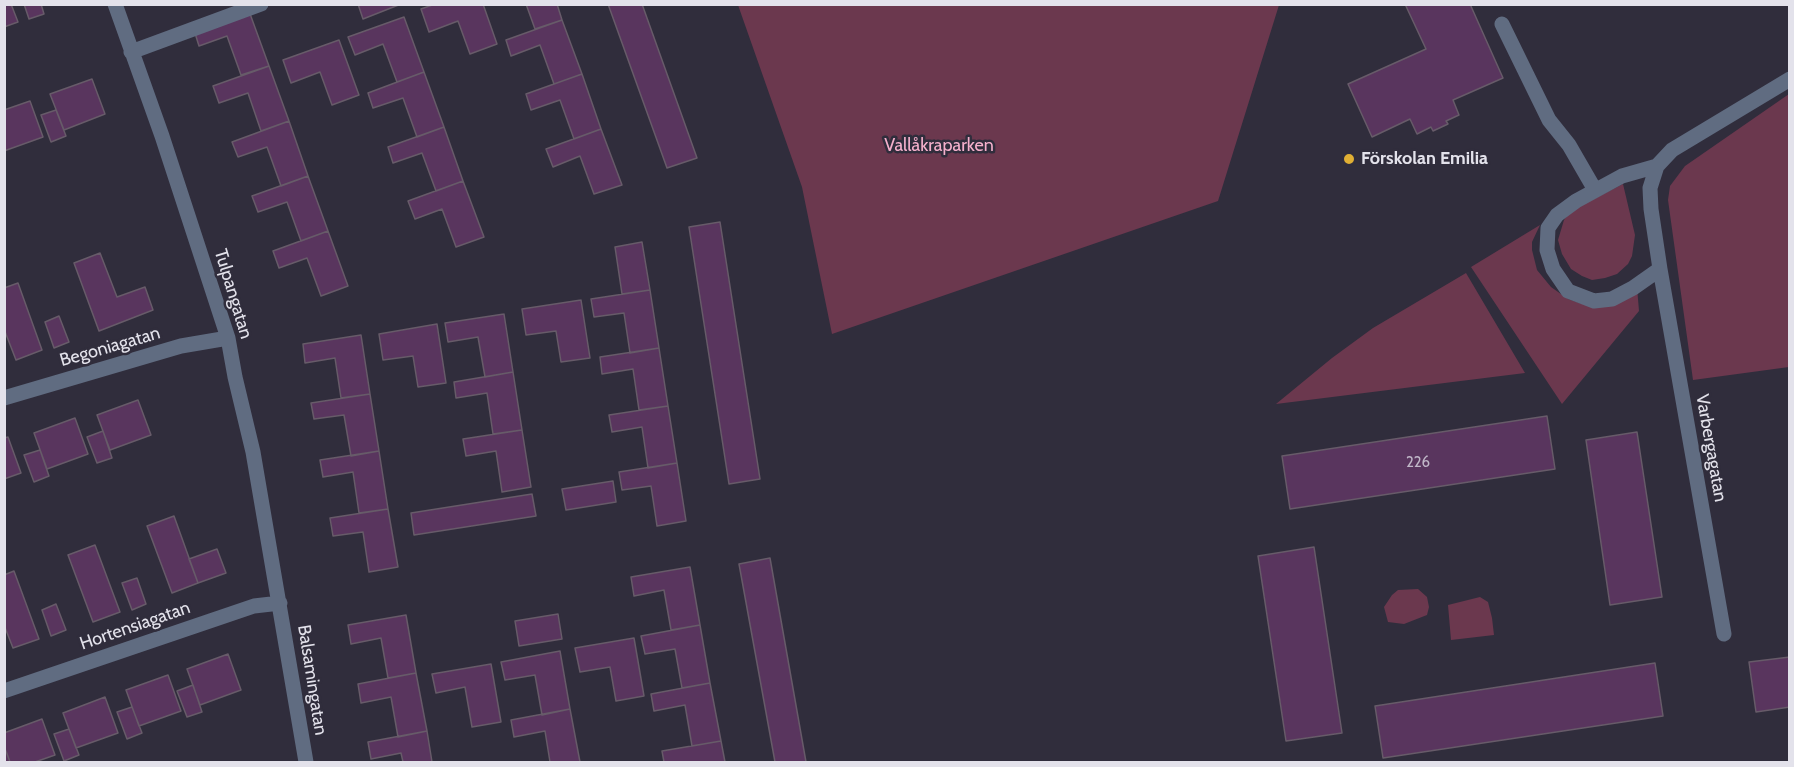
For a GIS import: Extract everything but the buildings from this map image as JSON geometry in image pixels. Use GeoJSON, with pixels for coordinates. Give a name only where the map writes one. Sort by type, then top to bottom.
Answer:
{"type":"FeatureCollection","features":[{"type":"Feature","properties":{"kind":"street","name":"Tulpangatan"},"geometry":{"type":"LineString","coordinates":[[115,4],[162,136],[228,338],[253,452],[280,603]]}},
{"type":"Feature","properties":{"kind":"street"},"geometry":{"type":"LineString","coordinates":[[131,52],[261,4]]}},
{"type":"Feature","properties":{"kind":"street"},"geometry":{"type":"LineString","coordinates":[[1502,24],[1549,120],[1569,145],[1596,190]]}},
{"type":"Feature","properties":{"kind":"street"},"geometry":{"type":"LineString","coordinates":[[1660,269],[1633,288],[1612,299],[1594,301],[1568,291],[1553,269],[1547,250],[1548,228],[1557,215],[1576,201],[1622,176],[1657,166],[1672,150],[1790,79]]}},
{"type":"Feature","properties":{"kind":"street","name":"Varbergagatan"},"geometry":{"type":"LineString","coordinates":[[1657,166],[1650,188],[1651,209],[1724,634]]}},
{"type":"Feature","properties":{"kind":"street","name":"Begoniagatan"},"geometry":{"type":"LineString","coordinates":[[4,398],[181,346],[228,338]]}},
{"type":"Feature","properties":{"kind":"street","name":"Hortensiagatan"},"geometry":{"type":"LineString","coordinates":[[4,692],[254,606],[280,603]]}},
{"type":"Feature","properties":{"kind":"street","name":"Balsamingatan"},"geometry":{"type":"LineString","coordinates":[[280,603],[306,762]]}},
{"type":"Feature","properties":{"kind":"green space","name":"Vallåkraparken"},"geometry":{"type":"Polygon","coordinates":[[[738,4],[1279,5],[1218,201],[832,334],[802,187],[738,4]]]}},
{"type":"Feature","properties":{"kind":"green space"},"geometry":{"type":"Polygon","coordinates":[[[1789,94],[1789,367],[1693,380],[1668,200],[1670,186],[1685,166],[1789,94]]]}},
{"type":"Feature","properties":{"kind":"green space"},"geometry":{"type":"Polygon","coordinates":[[[1623,184],[1635,235],[1632,256],[1628,264],[1617,274],[1592,280],[1571,269],[1562,254],[1558,240],[1564,220],[1570,211],[1623,184]]]}},
{"type":"Feature","properties":{"kind":"green space"},"geometry":{"type":"Polygon","coordinates":[[[1540,225],[1532,242],[1537,270],[1551,287],[1568,299],[1582,304],[1637,287],[1639,311],[1562,404],[1471,267],[1540,225]]]}},
{"type":"Feature","properties":{"kind":"green space"},"geometry":{"type":"Polygon","coordinates":[[[1466,273],[1525,373],[1276,404],[1373,328],[1466,273]]]}},
{"type":"Feature","properties":{"kind":"green space"},"geometry":{"type":"Polygon","coordinates":[[[1418,589],[1427,597],[1429,607],[1427,615],[1404,624],[1388,622],[1384,607],[1392,595],[1398,590],[1418,589]]]}},
{"type":"Feature","properties":{"kind":"green space"},"geometry":{"type":"Polygon","coordinates":[[[1480,597],[1488,602],[1494,635],[1451,640],[1448,605],[1480,597]]]}},
{"type":"Feature","properties":{"kind":"place","name":"Förskolan Emilia"},"geometry":{"type":"Point","coordinates":[1349,159]}}]}
